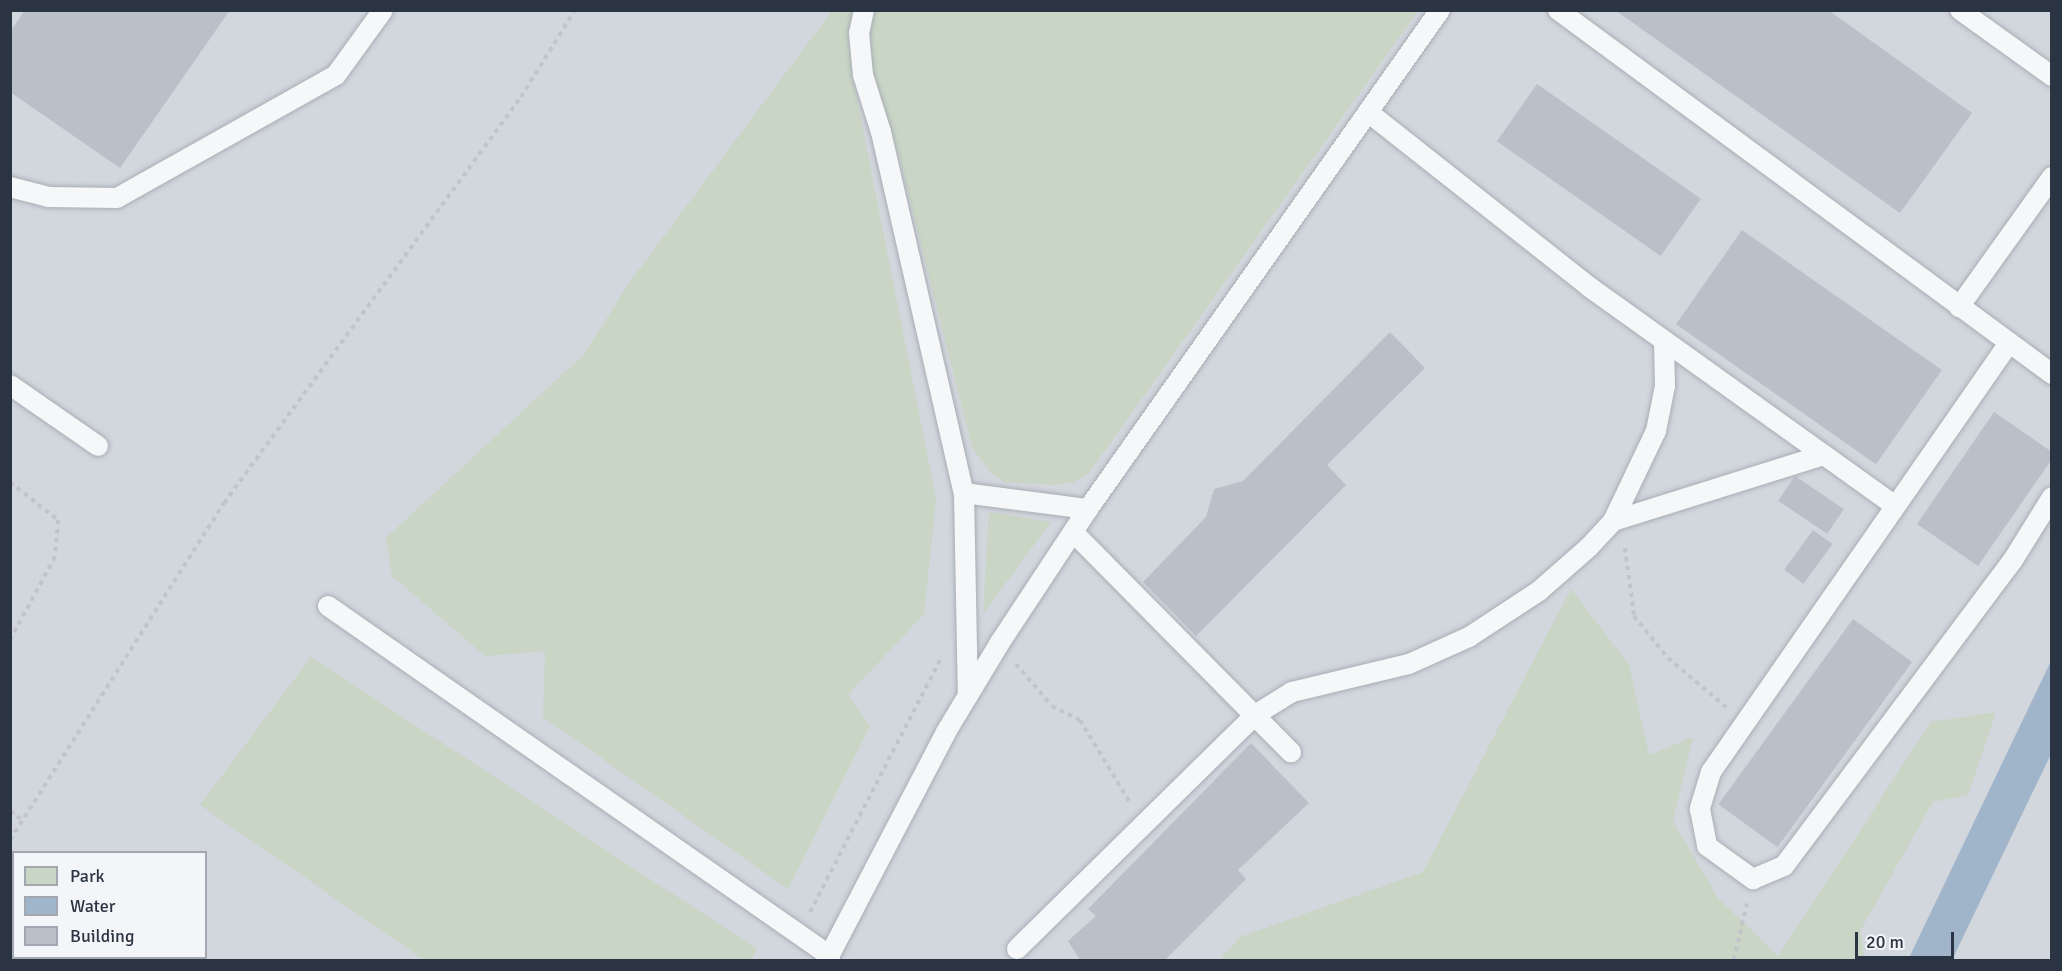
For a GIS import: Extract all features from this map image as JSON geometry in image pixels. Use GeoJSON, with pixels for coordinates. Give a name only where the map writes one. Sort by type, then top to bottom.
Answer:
{"type":"FeatureCollection","features":[{"type":"Feature","properties":{"kind":"lane"},"geometry":{"type":"LineString","coordinates":[[10,187],[49,197],[117,198],[336,75],[383,10]]}},
{"type":"Feature","properties":{"kind":"lane"},"geometry":{"type":"LineString","coordinates":[[864,10],[859,33],[863,75],[881,132],[964,493],[968,696]]}},
{"type":"Feature","properties":{"kind":"lane"},"geometry":{"type":"LineString","coordinates":[[328,606],[829,958],[968,696],[1073,532],[1440,10]]}},
{"type":"Feature","properties":{"kind":"lane"},"geometry":{"type":"LineString","coordinates":[[1558,10],[2052,374]]}},
{"type":"Feature","properties":{"kind":"lane"},"geometry":{"type":"LineString","coordinates":[[1960,10],[2052,76]]}},
{"type":"Feature","properties":{"kind":"lane"},"geometry":{"type":"LineString","coordinates":[[1368,112],[1664,341],[1894,505]]}},
{"type":"Feature","properties":{"kind":"lane"},"geometry":{"type":"LineString","coordinates":[[1959,307],[2052,177]]}},
{"type":"Feature","properties":{"kind":"lane"},"geometry":{"type":"LineString","coordinates":[[1017,957],[1255,715],[1292,692],[1409,664],[1469,638],[1539,591],[1613,521],[1656,431],[1665,386],[1664,341]]}},
{"type":"Feature","properties":{"kind":"lane"},"geometry":{"type":"LineString","coordinates":[[2009,343],[1894,505],[1711,772],[1700,809],[1707,846],[1753,879],[1784,866],[2013,560],[2052,497]]}},
{"type":"Feature","properties":{"kind":"lane"},"geometry":{"type":"LineString","coordinates":[[10,385],[98,446]]}},
{"type":"Feature","properties":{"kind":"lane"},"geometry":{"type":"LineString","coordinates":[[1613,521],[1824,455]]}},
{"type":"Feature","properties":{"kind":"lane"},"geometry":{"type":"LineString","coordinates":[[964,493],[1088,509]]}},
{"type":"Feature","properties":{"kind":"lane"},"geometry":{"type":"LineString","coordinates":[[1073,532],[1291,753]]}},
{"type":"Feature","properties":{"kind":"path"},"geometry":{"type":"LineString","coordinates":[[10,840],[224,503],[521,97],[575,10]]}},
{"type":"Feature","properties":{"kind":"path"},"geometry":{"type":"LineString","coordinates":[[10,482],[58,520],[55,557],[10,640]]}},
{"type":"Feature","properties":{"kind":"path"},"geometry":{"type":"LineString","coordinates":[[1613,521],[1625,547],[1634,616],[1668,658],[1745,723]]}},
{"type":"Feature","properties":{"kind":"path"},"geometry":{"type":"LineString","coordinates":[[10,811],[22,820]]}},
{"type":"Feature","properties":{"kind":"path"},"geometry":{"type":"LineString","coordinates":[[1734,960],[1753,879]]}},
{"type":"Feature","properties":{"kind":"shaded area"},"geometry":{"type":"Polygon","coordinates":[[[10,11],[2051,11],[2051,960],[11,960],[10,11]]]}},
{"type":"Feature","properties":{"kind":"green space"},"geometry":{"type":"Polygon","coordinates":[[[832,11],[852,11],[851,69],[936,499],[924,614],[848,695],[870,726],[788,889],[543,717],[545,651],[485,656],[392,576],[386,538],[583,355],[632,279],[832,11]]]}},
{"type":"Feature","properties":{"kind":"green space"},"geometry":{"type":"Polygon","coordinates":[[[872,11],[1418,11],[1089,473],[1074,482],[1055,485],[1004,482],[989,471],[972,447],[898,153],[872,74],[869,49],[872,11]]]}},
{"type":"Feature","properties":{"kind":"green space"},"geometry":{"type":"Polygon","coordinates":[[[989,512],[1051,522],[983,614],[989,512]]]}},
{"type":"Feature","properties":{"kind":"green space"},"geometry":{"type":"Polygon","coordinates":[[[1571,589],[1629,665],[1649,755],[1693,737],[1673,821],[1718,898],[1778,956],[1931,722],[1996,712],[1968,795],[1933,802],[1860,931],[1865,960],[1219,960],[1240,937],[1423,872],[1571,589]]]}},
{"type":"Feature","properties":{"kind":"green space"},"geometry":{"type":"Polygon","coordinates":[[[311,657],[757,949],[752,960],[424,960],[200,805],[311,657]]]}},
{"type":"Feature","properties":{"kind":"water"},"geometry":{"type":"Polygon","coordinates":[[[2051,661],[2051,754],[1952,960],[1908,960],[2051,661]]]}},
{"type":"Feature","properties":{"kind":"building"},"geometry":{"type":"Polygon","coordinates":[[[25,10],[230,10],[120,168],[10,92],[10,32],[25,10]]]}},
{"type":"Feature","properties":{"kind":"building"},"geometry":{"type":"Polygon","coordinates":[[[1615,10],[1828,10],[1972,113],[1900,213],[1615,10]]]}},
{"type":"Feature","properties":{"kind":"building"},"geometry":{"type":"Polygon","coordinates":[[[1537,84],[1701,199],[1661,256],[1497,141],[1537,84]]]}},
{"type":"Feature","properties":{"kind":"building"},"geometry":{"type":"Polygon","coordinates":[[[1742,230],[1942,370],[1876,464],[1676,324],[1742,230]]]}},
{"type":"Feature","properties":{"kind":"building"},"geometry":{"type":"Polygon","coordinates":[[[1390,332],[1425,368],[1327,465],[1346,485],[1196,636],[1143,582],[1206,517],[1214,489],[1243,481],[1390,332]]]}},
{"type":"Feature","properties":{"kind":"building"},"geometry":{"type":"Polygon","coordinates":[[[1994,412],[2052,452],[2052,459],[1978,566],[1917,524],[1994,412]]]}},
{"type":"Feature","properties":{"kind":"building"},"geometry":{"type":"Polygon","coordinates":[[[1795,476],[1844,509],[1827,534],[1778,501],[1795,476]]]}},
{"type":"Feature","properties":{"kind":"building"},"geometry":{"type":"Polygon","coordinates":[[[1813,530],[1832,544],[1804,584],[1784,570],[1813,530]]]}},
{"type":"Feature","properties":{"kind":"building"},"geometry":{"type":"Polygon","coordinates":[[[1853,619],[1912,662],[1777,847],[1718,804],[1853,619]]]}},
{"type":"Feature","properties":{"kind":"building"},"geometry":{"type":"Polygon","coordinates":[[[1251,743],[1309,803],[1238,870],[1246,879],[1165,960],[1080,960],[1068,941],[1096,916],[1088,909],[1251,743]]]}}]}
